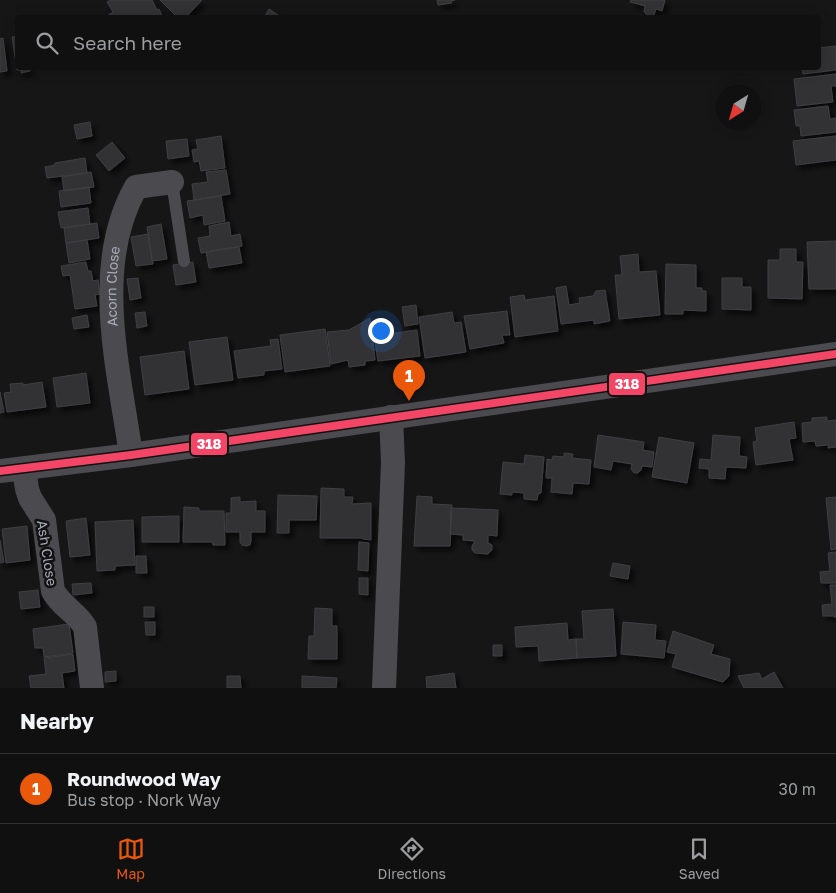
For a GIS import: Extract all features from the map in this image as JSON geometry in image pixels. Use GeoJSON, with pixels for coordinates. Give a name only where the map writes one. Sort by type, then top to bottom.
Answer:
{"type":"FeatureCollection","features":[{"type":"Feature","properties":{"kind":"street","name":"Acorn Close"},"geometry":{"type":"LineString","coordinates":[[131,455],[114,335],[111,297],[118,228],[126,205],[136,187],[172,182]]}},
{"type":"Feature","properties":{"kind":"street"},"geometry":{"type":"LineString","coordinates":[[0,471],[131,455],[836,354]]}},
{"type":"Feature","properties":{"kind":"street"},"geometry":{"type":"LineString","coordinates":[[384,688],[392,462],[391,417]]}},
{"type":"Feature","properties":{"kind":"street","name":"Ash Close"},"geometry":{"type":"LineString","coordinates":[[24,469],[30,498],[44,520],[53,591],[57,600],[82,621],[85,627],[92,688]]}},
{"type":"Feature","properties":{"kind":"lane"},"geometry":{"type":"LineString","coordinates":[[172,182],[184,261]]}},
{"type":"Feature","properties":{"kind":"building"},"geometry":{"type":"Polygon","coordinates":[[[111,0],[152,0],[162,15],[108,15],[113,12],[107,2],[111,0]]]}},
{"type":"Feature","properties":{"kind":"building"},"geometry":{"type":"Polygon","coordinates":[[[160,0],[202,0],[188,15],[175,15],[160,0]]]}},
{"type":"Feature","properties":{"kind":"building"},"geometry":{"type":"Polygon","coordinates":[[[437,0],[455,0],[451,1],[452,3],[438,5],[437,0]]]}},
{"type":"Feature","properties":{"kind":"building"},"geometry":{"type":"Polygon","coordinates":[[[631,0],[665,0],[662,11],[656,9],[654,15],[646,14],[644,11],[645,6],[630,2],[631,0]]]}},
{"type":"Feature","properties":{"kind":"building"},"geometry":{"type":"Polygon","coordinates":[[[269,9],[278,15],[266,15],[269,9]]]}},
{"type":"Feature","properties":{"kind":"building"},"geometry":{"type":"Polygon","coordinates":[[[15,36],[15,57],[12,37],[15,36]]]}},
{"type":"Feature","properties":{"kind":"building"},"geometry":{"type":"Polygon","coordinates":[[[3,38],[7,71],[0,72],[0,39],[3,38]]]}},
{"type":"Feature","properties":{"kind":"building"},"geometry":{"type":"Polygon","coordinates":[[[836,46],[836,70],[803,74],[802,70],[821,70],[821,48],[836,46]]]}},
{"type":"Feature","properties":{"kind":"building"},"geometry":{"type":"Polygon","coordinates":[[[21,70],[30,70],[30,71],[21,73],[21,70]]]}},
{"type":"Feature","properties":{"kind":"building"},"geometry":{"type":"Polygon","coordinates":[[[836,74],[836,86],[831,86],[833,102],[797,106],[794,79],[836,74]]]}},
{"type":"Feature","properties":{"kind":"building"},"geometry":{"type":"Polygon","coordinates":[[[828,106],[830,119],[836,118],[836,132],[801,136],[800,126],[796,126],[794,110],[828,106]]]}},
{"type":"Feature","properties":{"kind":"building"},"geometry":{"type":"Polygon","coordinates":[[[90,122],[92,136],[77,139],[74,125],[90,122]]]}},
{"type":"Feature","properties":{"kind":"building"},"geometry":{"type":"Polygon","coordinates":[[[221,136],[225,168],[201,171],[199,161],[194,162],[192,150],[198,149],[196,140],[221,136]]]}},
{"type":"Feature","properties":{"kind":"building"},"geometry":{"type":"Polygon","coordinates":[[[836,136],[836,160],[796,165],[793,141],[836,136]]]}},
{"type":"Feature","properties":{"kind":"building"},"geometry":{"type":"Polygon","coordinates":[[[187,139],[189,156],[168,159],[166,141],[187,139]]]}},
{"type":"Feature","properties":{"kind":"building"},"geometry":{"type":"Polygon","coordinates":[[[112,142],[125,158],[109,171],[96,155],[112,142]]]}},
{"type":"Feature","properties":{"kind":"building"},"geometry":{"type":"Polygon","coordinates":[[[85,158],[87,173],[47,178],[45,167],[55,165],[55,163],[85,158]]]}},
{"type":"Feature","properties":{"kind":"building"},"geometry":{"type":"Polygon","coordinates":[[[226,170],[230,194],[194,200],[192,184],[208,182],[206,172],[226,170]]]}},
{"type":"Feature","properties":{"kind":"building"},"geometry":{"type":"Polygon","coordinates":[[[91,172],[94,187],[64,191],[62,177],[91,172]]]}},
{"type":"Feature","properties":{"kind":"building"},"geometry":{"type":"Polygon","coordinates":[[[89,187],[91,203],[61,207],[59,191],[89,187]]]}},
{"type":"Feature","properties":{"kind":"building"},"geometry":{"type":"Polygon","coordinates":[[[221,196],[225,221],[204,225],[203,215],[190,218],[187,201],[221,196]]]}},
{"type":"Feature","properties":{"kind":"building"},"geometry":{"type":"Polygon","coordinates":[[[88,208],[90,224],[61,228],[58,212],[88,208]]]}},
{"type":"Feature","properties":{"kind":"building"},"geometry":{"type":"Polygon","coordinates":[[[229,222],[231,236],[240,234],[242,246],[201,253],[198,238],[210,236],[209,226],[229,222]]]}},
{"type":"Feature","properties":{"kind":"building"},"geometry":{"type":"Polygon","coordinates":[[[97,223],[99,238],[66,243],[64,228],[97,223]]]}},
{"type":"Feature","properties":{"kind":"building"},"geometry":{"type":"Polygon","coordinates":[[[161,224],[167,259],[152,261],[147,227],[161,224]]]}},
{"type":"Feature","properties":{"kind":"building"},"geometry":{"type":"Polygon","coordinates":[[[148,234],[153,264],[136,266],[131,237],[148,234]]]}},
{"type":"Feature","properties":{"kind":"building"},"geometry":{"type":"Polygon","coordinates":[[[87,240],[90,259],[69,263],[66,243],[87,240]]]}},
{"type":"Feature","properties":{"kind":"building"},"geometry":{"type":"Polygon","coordinates":[[[836,241],[836,289],[809,289],[807,242],[836,241]]]}},
{"type":"Feature","properties":{"kind":"building"},"geometry":{"type":"Polygon","coordinates":[[[239,247],[242,263],[209,268],[206,252],[239,247]]]}},
{"type":"Feature","properties":{"kind":"building"},"geometry":{"type":"Polygon","coordinates":[[[780,249],[796,249],[796,262],[803,262],[802,299],[768,298],[768,260],[780,260],[780,249]]]}},
{"type":"Feature","properties":{"kind":"building"},"geometry":{"type":"Polygon","coordinates":[[[638,254],[639,272],[656,271],[660,315],[619,319],[615,275],[622,275],[620,256],[638,254]]]}},
{"type":"Feature","properties":{"kind":"building"},"geometry":{"type":"Polygon","coordinates":[[[86,262],[88,271],[91,271],[93,281],[98,280],[100,294],[95,295],[97,306],[75,309],[70,275],[63,276],[61,266],[86,262]]]}},
{"type":"Feature","properties":{"kind":"building"},"geometry":{"type":"Polygon","coordinates":[[[193,262],[196,282],[176,285],[173,265],[193,262]]]}},
{"type":"Feature","properties":{"kind":"building"},"geometry":{"type":"Polygon","coordinates":[[[666,264],[696,265],[696,288],[702,288],[702,291],[706,291],[706,311],[683,310],[683,314],[665,314],[666,264]]]}},
{"type":"Feature","properties":{"kind":"building"},"geometry":{"type":"Polygon","coordinates":[[[138,278],[141,298],[130,300],[127,279],[138,278]]]}},
{"type":"Feature","properties":{"kind":"building"},"geometry":{"type":"Polygon","coordinates":[[[722,278],[742,278],[742,287],[751,287],[751,310],[722,309],[722,278]]]}},
{"type":"Feature","properties":{"kind":"building"},"geometry":{"type":"Polygon","coordinates":[[[566,286],[569,305],[580,303],[579,298],[593,296],[596,291],[605,290],[610,321],[594,324],[594,320],[561,324],[556,288],[566,286]]]}},
{"type":"Feature","properties":{"kind":"building"},"geometry":{"type":"Polygon","coordinates":[[[524,295],[525,300],[554,296],[558,331],[515,337],[510,297],[524,295]]]}},
{"type":"Feature","properties":{"kind":"building"},"geometry":{"type":"Polygon","coordinates":[[[416,305],[418,324],[405,326],[402,307],[416,305]]]}},
{"type":"Feature","properties":{"kind":"building"},"geometry":{"type":"Polygon","coordinates":[[[507,311],[510,335],[502,335],[504,343],[470,349],[464,316],[507,311]]]}},
{"type":"Feature","properties":{"kind":"building"},"geometry":{"type":"Polygon","coordinates":[[[145,312],[147,326],[137,328],[135,313],[145,312]]]}},
{"type":"Feature","properties":{"kind":"building"},"geometry":{"type":"Polygon","coordinates":[[[452,312],[454,323],[461,322],[466,352],[425,358],[419,317],[452,312]]]}},
{"type":"Feature","properties":{"kind":"building"},"geometry":{"type":"Polygon","coordinates":[[[87,315],[89,327],[74,329],[72,318],[87,315]]]}},
{"type":"Feature","properties":{"kind":"building"},"geometry":{"type":"Polygon","coordinates":[[[370,318],[375,360],[365,361],[365,365],[349,367],[348,360],[331,364],[327,332],[349,330],[370,318]]]}},
{"type":"Feature","properties":{"kind":"building"},"geometry":{"type":"Polygon","coordinates":[[[325,329],[330,366],[285,372],[280,335],[325,329]]]}},
{"type":"Feature","properties":{"kind":"building"},"geometry":{"type":"Polygon","coordinates":[[[417,330],[420,356],[378,361],[374,336],[417,330]]]}},
{"type":"Feature","properties":{"kind":"building"},"geometry":{"type":"Polygon","coordinates":[[[227,337],[233,380],[195,385],[189,342],[227,337]]]}},
{"type":"Feature","properties":{"kind":"building"},"geometry":{"type":"Polygon","coordinates":[[[278,339],[282,369],[264,371],[264,375],[238,378],[234,351],[271,346],[270,340],[278,339]]]}},
{"type":"Feature","properties":{"kind":"building"},"geometry":{"type":"Polygon","coordinates":[[[184,351],[189,389],[145,395],[140,357],[184,351]]]}},
{"type":"Feature","properties":{"kind":"building"},"geometry":{"type":"Polygon","coordinates":[[[86,373],[90,403],[57,407],[53,378],[86,373]]]}},
{"type":"Feature","properties":{"kind":"building"},"geometry":{"type":"Polygon","coordinates":[[[42,382],[46,407],[7,412],[4,393],[11,392],[10,384],[23,383],[23,385],[42,382]]]}},
{"type":"Feature","properties":{"kind":"building"},"geometry":{"type":"Polygon","coordinates":[[[0,392],[4,412],[0,413],[0,392]]]}},
{"type":"Feature","properties":{"kind":"building"},"geometry":{"type":"Polygon","coordinates":[[[827,417],[827,421],[836,420],[836,447],[828,448],[829,445],[816,446],[815,441],[803,442],[802,423],[812,422],[812,418],[827,417]]]}},
{"type":"Feature","properties":{"kind":"building"},"geometry":{"type":"Polygon","coordinates":[[[794,422],[796,438],[789,439],[793,460],[756,465],[753,442],[757,441],[755,428],[794,422]]]}},
{"type":"Feature","properties":{"kind":"building"},"geometry":{"type":"Polygon","coordinates":[[[598,435],[644,442],[643,450],[654,452],[652,467],[642,466],[638,473],[634,473],[631,469],[632,464],[613,461],[611,470],[594,467],[598,435]]]}},
{"type":"Feature","properties":{"kind":"building"},"geometry":{"type":"Polygon","coordinates":[[[713,435],[740,437],[739,456],[747,457],[746,468],[726,467],[725,479],[709,478],[709,469],[699,468],[700,459],[711,460],[713,435]]]}},
{"type":"Feature","properties":{"kind":"building"},"geometry":{"type":"Polygon","coordinates":[[[659,437],[694,443],[687,483],[652,477],[659,437]]]}},
{"type":"Feature","properties":{"kind":"building"},"geometry":{"type":"Polygon","coordinates":[[[564,453],[573,454],[572,458],[591,460],[589,484],[573,483],[572,494],[551,492],[552,478],[546,478],[547,459],[552,460],[553,456],[564,457],[564,453]]]}},
{"type":"Feature","properties":{"kind":"building"},"geometry":{"type":"Polygon","coordinates":[[[525,455],[544,457],[541,493],[538,494],[537,500],[524,499],[524,493],[500,494],[503,462],[524,464],[525,455]]]}},
{"type":"Feature","properties":{"kind":"building"},"geometry":{"type":"Polygon","coordinates":[[[321,488],[344,489],[344,497],[353,497],[352,504],[371,503],[371,540],[362,538],[320,538],[321,488]]]}},
{"type":"Feature","properties":{"kind":"building"},"geometry":{"type":"Polygon","coordinates":[[[278,495],[317,496],[316,520],[289,520],[289,533],[277,533],[278,495]]]}},
{"type":"Feature","properties":{"kind":"building"},"geometry":{"type":"Polygon","coordinates":[[[417,496],[432,497],[432,504],[452,505],[450,546],[414,546],[417,496]]]}},
{"type":"Feature","properties":{"kind":"building"},"geometry":{"type":"Polygon","coordinates":[[[240,497],[240,502],[256,501],[256,511],[265,511],[265,532],[251,532],[250,545],[246,546],[240,542],[240,532],[226,532],[226,513],[231,513],[231,498],[240,497]]]}},
{"type":"Feature","properties":{"kind":"building"},"geometry":{"type":"Polygon","coordinates":[[[836,497],[836,549],[831,550],[826,498],[836,497]]]}},
{"type":"Feature","properties":{"kind":"building"},"geometry":{"type":"Polygon","coordinates":[[[184,507],[199,508],[199,511],[224,511],[225,545],[213,545],[212,542],[183,542],[184,507]]]}},
{"type":"Feature","properties":{"kind":"building"},"geometry":{"type":"Polygon","coordinates":[[[451,508],[498,510],[497,536],[488,535],[488,543],[492,545],[492,550],[488,554],[475,553],[472,550],[475,541],[463,540],[463,535],[450,534],[451,508]]]}},
{"type":"Feature","properties":{"kind":"building"},"geometry":{"type":"Polygon","coordinates":[[[179,516],[179,542],[142,542],[142,517],[179,516]]]}},
{"type":"Feature","properties":{"kind":"building"},"geometry":{"type":"Polygon","coordinates":[[[86,518],[90,555],[70,557],[66,521],[86,518]]]}},
{"type":"Feature","properties":{"kind":"building"},"geometry":{"type":"Polygon","coordinates":[[[133,520],[135,565],[115,566],[115,570],[97,571],[95,522],[133,520]]]}},
{"type":"Feature","properties":{"kind":"building"},"geometry":{"type":"Polygon","coordinates":[[[27,526],[30,560],[6,563],[2,529],[27,526]]]}},
{"type":"Feature","properties":{"kind":"building"},"geometry":{"type":"Polygon","coordinates":[[[0,540],[4,562],[0,563],[0,540]]]}},
{"type":"Feature","properties":{"kind":"building"},"geometry":{"type":"Polygon","coordinates":[[[359,542],[369,543],[368,571],[358,570],[359,542]]]}},
{"type":"Feature","properties":{"kind":"building"},"geometry":{"type":"Polygon","coordinates":[[[836,552],[836,583],[821,583],[820,572],[830,571],[828,553],[836,552]]]}},
{"type":"Feature","properties":{"kind":"building"},"geometry":{"type":"Polygon","coordinates":[[[136,556],[146,556],[147,573],[136,573],[136,556]]]}},
{"type":"Feature","properties":{"kind":"building"},"geometry":{"type":"Polygon","coordinates":[[[613,563],[630,566],[628,579],[610,576],[613,563]]]}},
{"type":"Feature","properties":{"kind":"building"},"geometry":{"type":"Polygon","coordinates":[[[359,578],[368,578],[368,595],[359,594],[359,578]]]}},
{"type":"Feature","properties":{"kind":"building"},"geometry":{"type":"Polygon","coordinates":[[[91,583],[92,593],[73,595],[72,584],[91,583]]]}},
{"type":"Feature","properties":{"kind":"building"},"geometry":{"type":"Polygon","coordinates":[[[830,585],[836,585],[836,617],[823,616],[822,605],[832,604],[830,585]]]}},
{"type":"Feature","properties":{"kind":"building"},"geometry":{"type":"Polygon","coordinates":[[[38,590],[40,607],[21,609],[19,592],[38,590]]]}},
{"type":"Feature","properties":{"kind":"building"},"geometry":{"type":"Polygon","coordinates":[[[144,607],[154,607],[154,617],[144,617],[144,607]]]}},
{"type":"Feature","properties":{"kind":"building"},"geometry":{"type":"Polygon","coordinates":[[[315,608],[332,609],[332,626],[337,626],[337,659],[308,659],[309,636],[314,636],[315,608]]]}},
{"type":"Feature","properties":{"kind":"building"},"geometry":{"type":"Polygon","coordinates":[[[613,609],[616,656],[577,658],[576,639],[584,639],[582,611],[613,609]]]}},
{"type":"Feature","properties":{"kind":"building"},"geometry":{"type":"Polygon","coordinates":[[[145,622],[155,622],[155,635],[146,635],[145,622]]]}},
{"type":"Feature","properties":{"kind":"building"},"geometry":{"type":"Polygon","coordinates":[[[623,622],[656,625],[655,640],[666,641],[664,658],[621,654],[623,622]]]}},
{"type":"Feature","properties":{"kind":"building"},"geometry":{"type":"Polygon","coordinates":[[[567,623],[568,640],[576,639],[577,658],[539,661],[538,646],[516,647],[515,627],[567,623]]]}},
{"type":"Feature","properties":{"kind":"building"},"geometry":{"type":"Polygon","coordinates":[[[69,624],[73,653],[44,657],[43,648],[35,648],[33,629],[69,624]]]}},
{"type":"Feature","properties":{"kind":"building"},"geometry":{"type":"Polygon","coordinates":[[[673,631],[714,645],[711,654],[730,659],[729,676],[723,682],[672,667],[676,654],[667,652],[673,631]]]}},
{"type":"Feature","properties":{"kind":"building"},"geometry":{"type":"Polygon","coordinates":[[[493,645],[502,645],[502,656],[493,656],[493,645]]]}},
{"type":"Feature","properties":{"kind":"building"},"geometry":{"type":"Polygon","coordinates":[[[73,654],[75,671],[62,673],[64,688],[31,688],[29,676],[46,674],[44,658],[73,654]]]}},
{"type":"Feature","properties":{"kind":"building"},"geometry":{"type":"Polygon","coordinates":[[[116,671],[116,681],[105,682],[105,672],[116,671]]]}},
{"type":"Feature","properties":{"kind":"building"},"geometry":{"type":"Polygon","coordinates":[[[774,672],[783,688],[744,688],[738,676],[759,673],[762,679],[774,672]]]}},
{"type":"Feature","properties":{"kind":"building"},"geometry":{"type":"Polygon","coordinates":[[[454,673],[456,688],[427,688],[426,677],[454,673]]]}},
{"type":"Feature","properties":{"kind":"building"},"geometry":{"type":"Polygon","coordinates":[[[227,676],[240,676],[241,688],[227,688],[227,676]]]}},
{"type":"Feature","properties":{"kind":"building"},"geometry":{"type":"Polygon","coordinates":[[[302,676],[337,678],[336,688],[302,688],[302,676]]]}},
{"type":"Feature","properties":{"kind":"transit line","name":"318"},"geometry":{"type":"LineString","coordinates":[[0,471],[131,455],[836,354]]}},
{"type":"Feature","properties":{"kind":"place","name":"Roundwood Way"},"geometry":{"type":"Point","coordinates":[409,401]}}]}
